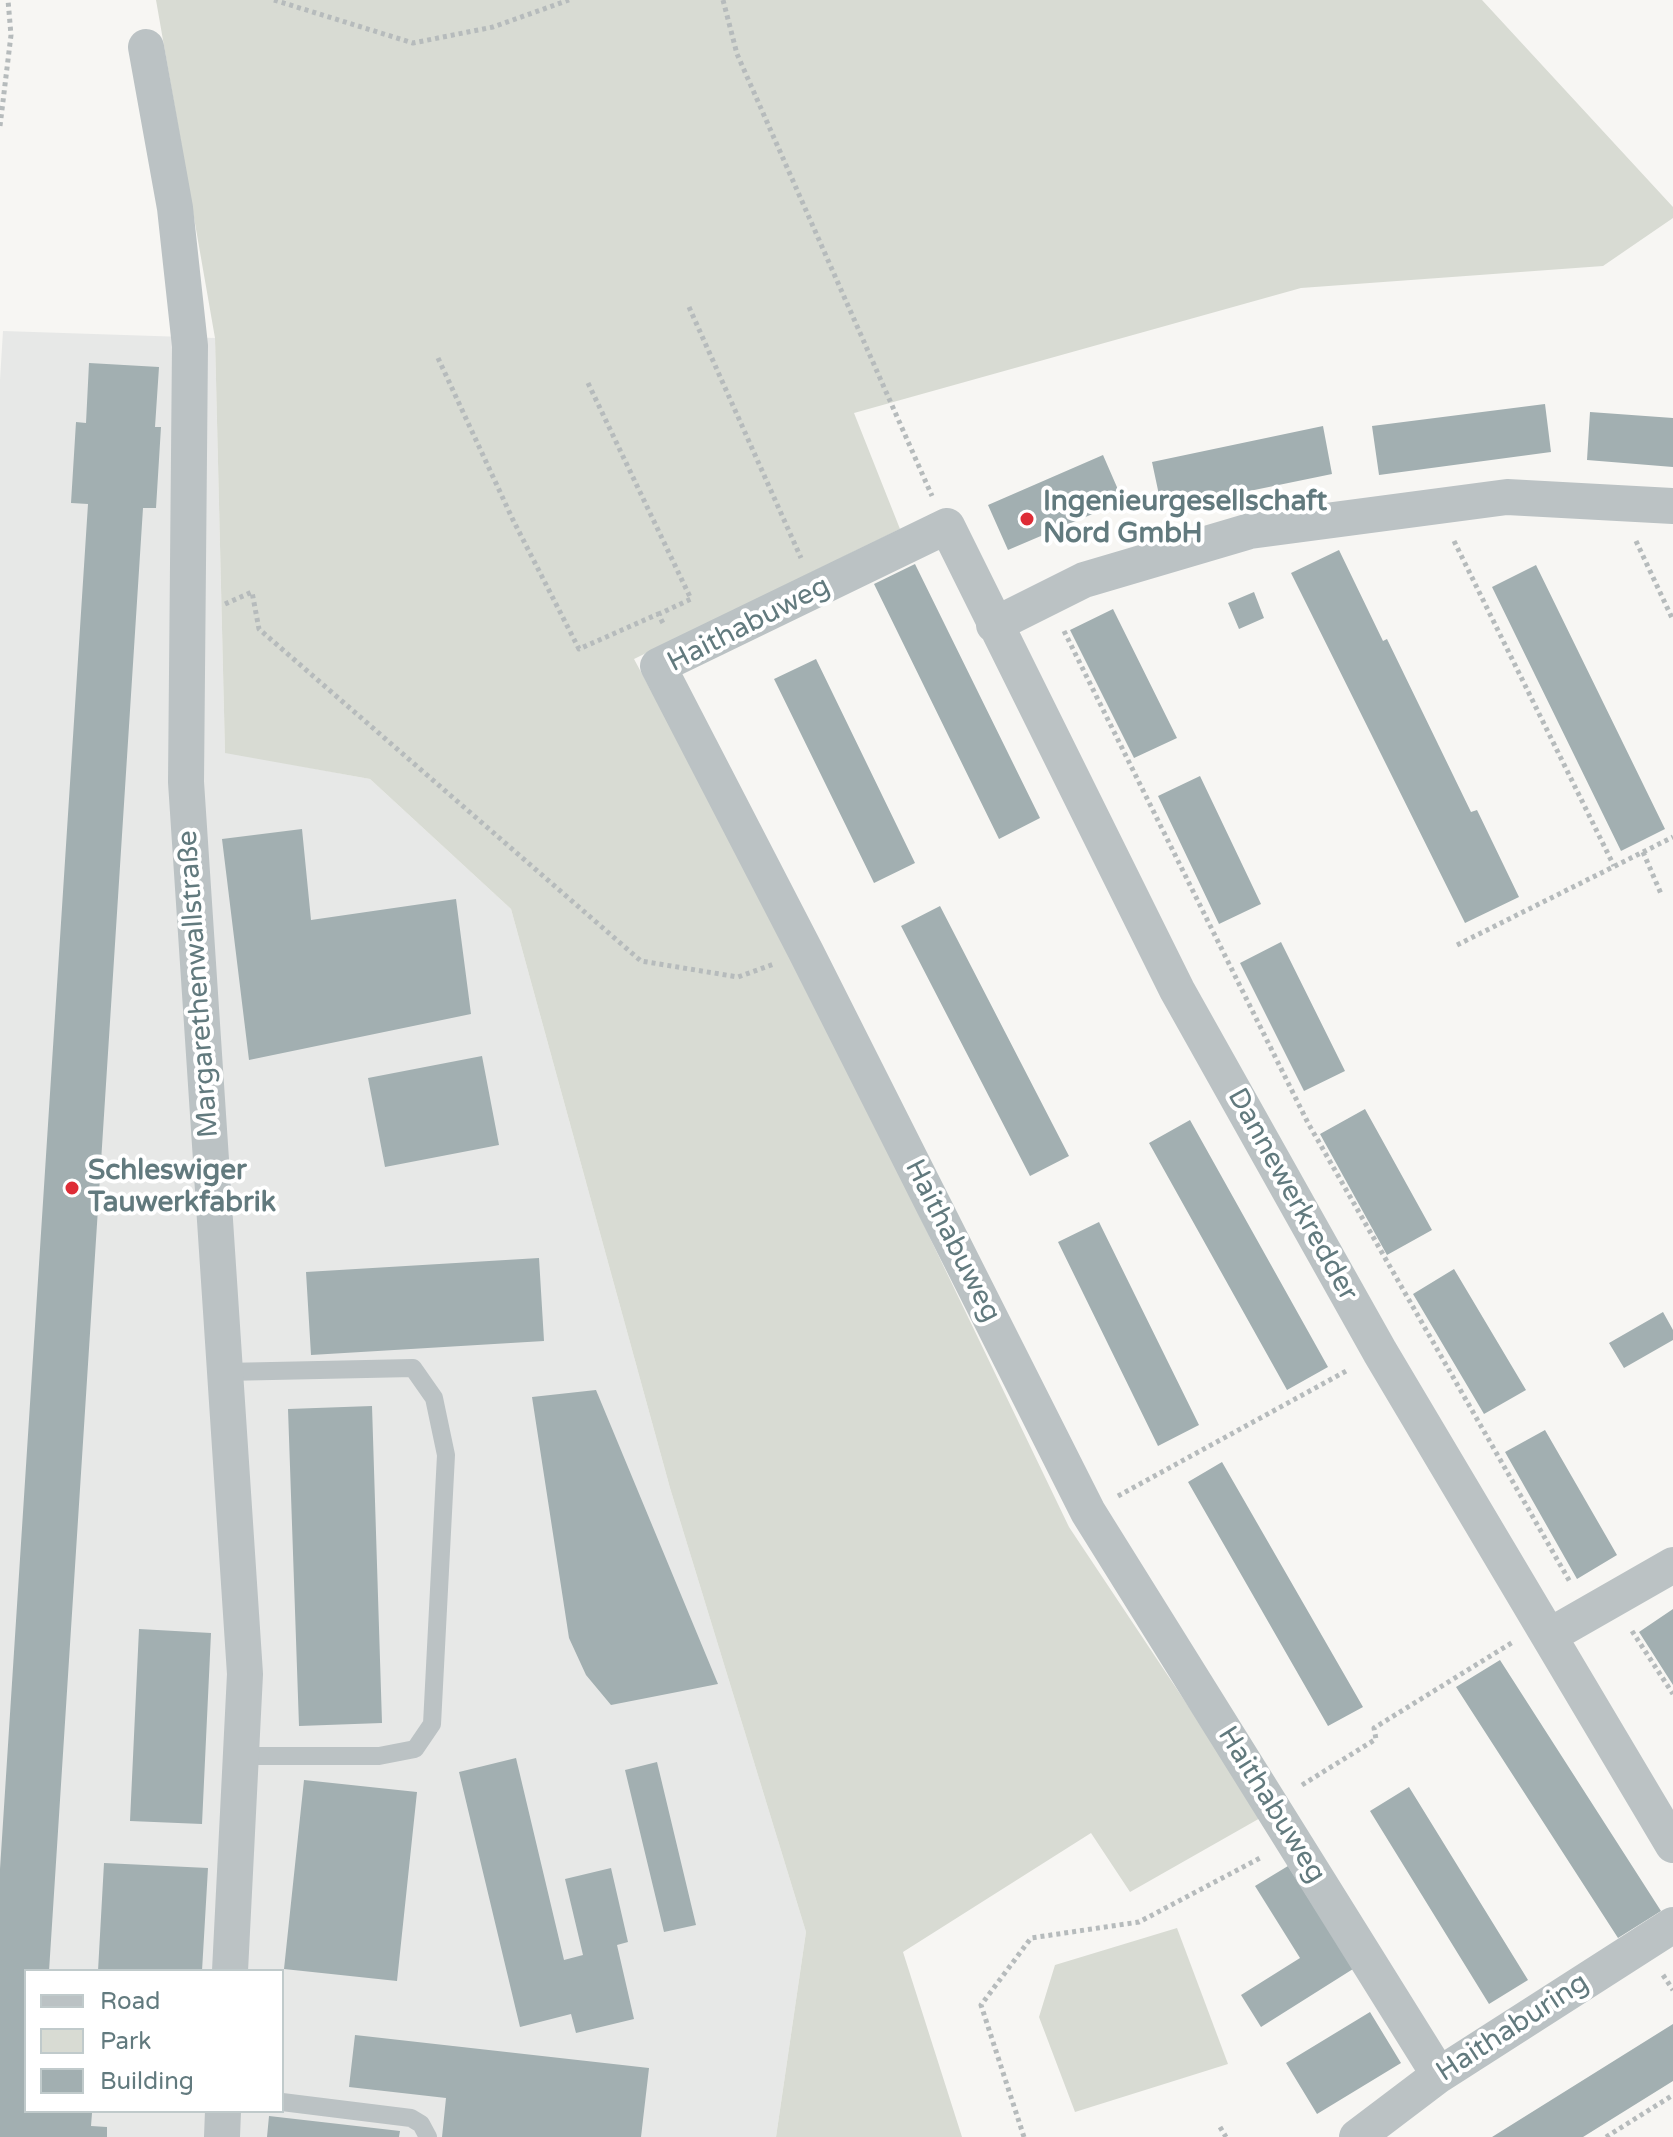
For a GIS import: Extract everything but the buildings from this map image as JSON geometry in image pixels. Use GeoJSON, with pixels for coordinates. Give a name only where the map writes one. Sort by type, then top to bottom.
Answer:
{"type":"FeatureCollection","features":[{"type":"Feature","properties":{"kind":"street","name":"Margarethenwallstraße"},"geometry":{"type":"LineString","coordinates":[[146,47],[175,208],[190,346],[186,782],[245,1674],[230,1969]]}},
{"type":"Feature","properties":{"kind":"street"},"geometry":{"type":"LineString","coordinates":[[994,625],[1084,580],[1250,531],[1507,497],[1673,506]]}},
{"type":"Feature","properties":{"kind":"street","name":"Haithabuweg"},"geometry":{"type":"LineString","coordinates":[[947,526],[658,666],[1088,1512],[1439,2075]]}},
{"type":"Feature","properties":{"kind":"street","name":"Dannewerkredder"},"geometry":{"type":"LineString","coordinates":[[947,526],[1177,990],[1380,1352],[1673,1845]]}},
{"type":"Feature","properties":{"kind":"street"},"geometry":{"type":"LineString","coordinates":[[1546,1630],[1673,1565]]}},
{"type":"Feature","properties":{"kind":"street","name":"Haithaburing"},"geometry":{"type":"LineString","coordinates":[[1357,2137],[1439,2075],[1673,1925]]}},
{"type":"Feature","properties":{"kind":"street"},"geometry":{"type":"LineString","coordinates":[[222,2137],[223,2113]]}},
{"type":"Feature","properties":{"kind":"lane"},"geometry":{"type":"LineString","coordinates":[[225,1372],[413,1368],[434,1398],[446,1455],[432,1724],[415,1749],[379,1756],[241,1756]]}},
{"type":"Feature","properties":{"kind":"lane"},"geometry":{"type":"LineString","coordinates":[[284,2102],[411,2118],[421,2124],[428,2137]]}},
{"type":"Feature","properties":{"kind":"path"},"geometry":{"type":"LineString","coordinates":[[0,126],[11,35],[8,0]]}},
{"type":"Feature","properties":{"kind":"path"},"geometry":{"type":"LineString","coordinates":[[274,0],[413,43],[493,27],[569,0]]}},
{"type":"Feature","properties":{"kind":"path"},"geometry":{"type":"LineString","coordinates":[[723,0],[737,54],[947,526]]}},
{"type":"Feature","properties":{"kind":"path"},"geometry":{"type":"LineString","coordinates":[[689,307],[816,591]]}},
{"type":"Feature","properties":{"kind":"path"},"geometry":{"type":"LineString","coordinates":[[438,358],[513,520],[579,649],[691,599],[588,383]]}},
{"type":"Feature","properties":{"kind":"path"},"geometry":{"type":"LineString","coordinates":[[1618,503],[1673,620]]}},
{"type":"Feature","properties":{"kind":"path"},"geometry":{"type":"LineString","coordinates":[[1437,507],[1614,866]]}},
{"type":"Feature","properties":{"kind":"path"},"geometry":{"type":"LineString","coordinates":[[187,621],[252,592],[259,629],[641,961],[738,977],[806,952]]}},
{"type":"Feature","properties":{"kind":"path"},"geometry":{"type":"LineString","coordinates":[[1047,598],[1308,1123],[1574,1589]]}},
{"type":"Feature","properties":{"kind":"path"},"geometry":{"type":"LineString","coordinates":[[658,614],[679,656]]}},
{"type":"Feature","properties":{"kind":"path"},"geometry":{"type":"LineString","coordinates":[[1457,945],[1673,837]]}},
{"type":"Feature","properties":{"kind":"path"},"geometry":{"type":"LineString","coordinates":[[1643,852],[1662,896]]}},
{"type":"Feature","properties":{"kind":"path"},"geometry":{"type":"LineString","coordinates":[[1088,1512],[1380,1352]]}},
{"type":"Feature","properties":{"kind":"path"},"geometry":{"type":"LineString","coordinates":[[1626,1620],[1673,1694]]}},
{"type":"Feature","properties":{"kind":"path"},"geometry":{"type":"LineString","coordinates":[[1270,1804],[1376,1739],[1374,1728],[1546,1630]]}},
{"type":"Feature","properties":{"kind":"path"},"geometry":{"type":"LineString","coordinates":[[1024,2137],[981,2005],[1031,1938],[1139,1922],[1294,1841]]}},
{"type":"Feature","properties":{"kind":"path"},"geometry":{"type":"LineString","coordinates":[[1606,2137],[1673,2095]]}},
{"type":"Feature","properties":{"kind":"path"},"geometry":{"type":"LineString","coordinates":[[1220,2127],[1226,2137]]}},
{"type":"Feature","properties":{"kind":"shaded area"},"geometry":{"type":"Polygon","coordinates":[[[3,331],[215,338],[225,752],[370,779],[511,909],[670,1488],[806,1932],[776,2137],[0,2137],[0,380],[3,331]]]}},
{"type":"Feature","properties":{"kind":"green space"},"geometry":{"type":"Polygon","coordinates":[[[156,0],[1482,0],[1673,207],[1673,218],[1603,266],[1301,288],[854,413],[900,529],[634,659],[804,976],[1069,1527],[1262,1817],[1130,1892],[1091,1833],[903,1952],[962,2137],[776,2137],[806,1932],[670,1488],[511,909],[370,779],[225,753],[215,338],[156,0]]]}},
{"type":"Feature","properties":{"kind":"green space"},"geometry":{"type":"Polygon","coordinates":[[[1177,1928],[1228,2064],[1075,2112],[1039,2017],[1055,1965],[1177,1928]]]}},
{"type":"Feature","properties":{"kind":"place","name":"Ingenieurgesellschaft Nord GmbH"},"geometry":{"type":"Point","coordinates":[1027,519]}},
{"type":"Feature","properties":{"kind":"place","name":"Schleswiger Tauwerkfabrik"},"geometry":{"type":"Point","coordinates":[72,1188]}}]}
